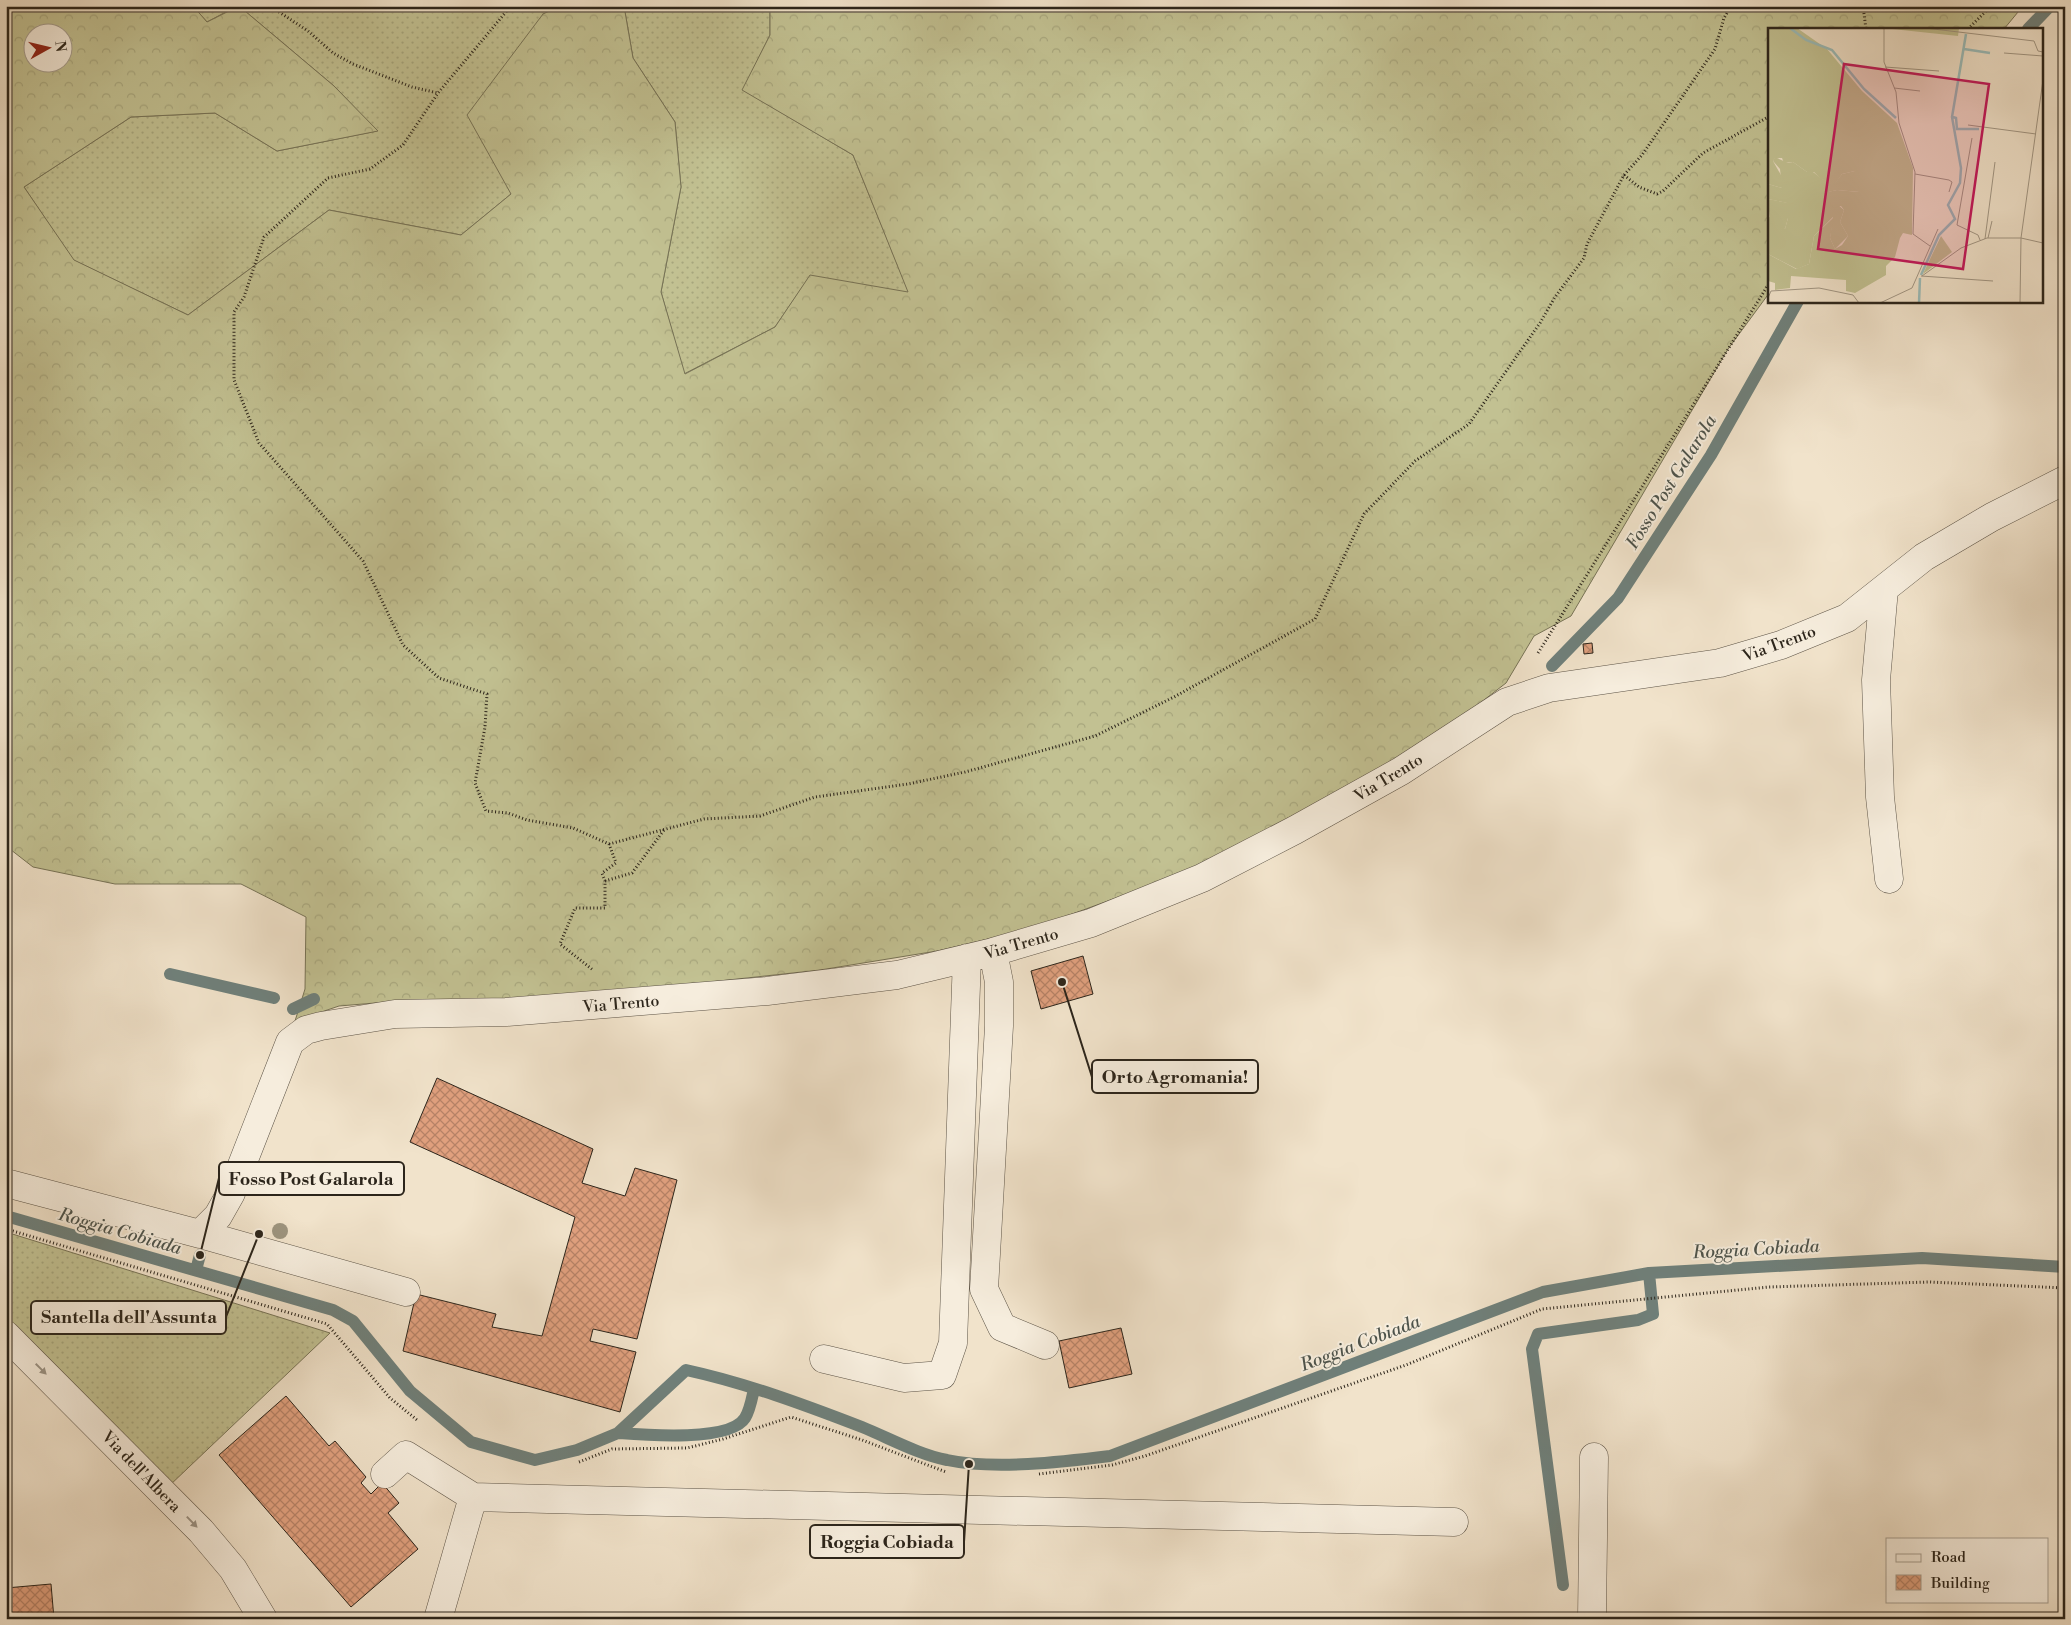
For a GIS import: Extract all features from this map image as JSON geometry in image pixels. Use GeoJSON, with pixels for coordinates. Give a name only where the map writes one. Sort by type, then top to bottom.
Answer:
{"type":"FeatureCollection","features":[{"type":"Feature","properties":{"kind":"street","name":"Via Trento"},"geometry":{"type":"LineString","coordinates":[[200,1234],[218,1216],[231,1193],[290,1042],[306,1030],[395,1014],[506,1012],[767,991],[897,975],[980,955],[1091,923],[1202,878],[1369,789],[1507,702],[1549,688],[1720,663],[1781,645],[1847,618],[1924,557],[1992,517],[2065,480]]}},
{"type":"Feature","properties":{"kind":"street"},"geometry":{"type":"LineString","coordinates":[[1884,589],[1876,680],[1880,797],[1889,879]]}},
{"type":"Feature","properties":{"kind":"street"},"geometry":{"type":"LineString","coordinates":[[980,955],[999,982],[999,1026],[984,1289],[1002,1326],[1045,1345]]}},
{"type":"Feature","properties":{"kind":"street"},"geometry":{"type":"LineString","coordinates":[[824,1359],[904,1378],[942,1376],[954,1343],[980,955]]}},
{"type":"Feature","properties":{"kind":"street"},"geometry":{"type":"LineString","coordinates":[[6,1183],[200,1234],[406,1292]]}},
{"type":"Feature","properties":{"kind":"street","name":"Via dell'Albera"},"geometry":{"type":"LineString","coordinates":[[6,1335],[201,1532],[233,1569],[263,1619]]}},
{"type":"Feature","properties":{"kind":"street"},"geometry":{"type":"LineString","coordinates":[[385,1474],[406,1456],[473,1497],[1454,1522]]}},
{"type":"Feature","properties":{"kind":"street"},"geometry":{"type":"LineString","coordinates":[[1592,1619],[1594,1457]]}},
{"type":"Feature","properties":{"kind":"street"},"geometry":{"type":"LineString","coordinates":[[438,1619],[473,1497]]}},
{"type":"Feature","properties":{"kind":"path"},"geometry":{"type":"LineString","coordinates":[[270,6],[308,31],[333,53],[353,64],[412,87],[438,93]]}},
{"type":"Feature","properties":{"kind":"path"},"geometry":{"type":"LineString","coordinates":[[511,6],[438,93],[403,145],[370,169],[328,178],[264,237],[244,297],[234,312],[234,380],[259,443],[363,561],[404,645],[439,678],[487,694],[485,727],[475,783],[486,811],[508,812],[527,820],[573,828],[609,844],[704,818],[760,816],[815,797],[908,784],[965,772],[1095,736],[1174,697],[1315,619],[1364,514],[1415,461],[1469,424],[1540,323],[1555,297],[1584,258],[1587,244],[1624,176],[1642,155],[1715,49],[1724,18],[1731,6]]}},
{"type":"Feature","properties":{"kind":"path"},"geometry":{"type":"LineString","coordinates":[[1863,6],[1866,28]]}},
{"type":"Feature","properties":{"kind":"path"},"geometry":{"type":"LineString","coordinates":[[1969,28],[1991,6]]}},
{"type":"Feature","properties":{"kind":"path"},"geometry":{"type":"LineString","coordinates":[[1624,176],[1639,187],[1657,194],[1663,191],[1703,153],[1768,117]]}},
{"type":"Feature","properties":{"kind":"path"},"geometry":{"type":"LineString","coordinates":[[1507,702],[1768,285]]}},
{"type":"Feature","properties":{"kind":"path"},"geometry":{"type":"LineString","coordinates":[[605,880],[632,873],[664,830]]}},
{"type":"Feature","properties":{"kind":"path"},"geometry":{"type":"LineString","coordinates":[[600,976],[560,944],[575,908],[605,908],[605,880],[602,873],[616,863],[609,844]]}},
{"type":"Feature","properties":{"kind":"path"},"geometry":{"type":"LineString","coordinates":[[1639,1299],[1769,1287],[1929,1282],[2065,1288]]}},
{"type":"Feature","properties":{"kind":"green space"},"geometry":{"type":"Polygon","coordinates":[[[6,6],[193,6],[207,22],[239,6],[334,86],[378,131],[277,151],[215,113],[131,117],[24,187],[74,260],[188,315],[329,210],[461,235],[511,194],[467,115],[543,14],[560,6],[624,6],[633,58],[675,122],[681,187],[661,292],[685,374],[775,327],[810,275],[908,292],[853,155],[742,90],[770,35],[770,6],[2023,6],[2005,28],[1768,28],[1768,295],[1728,349],[1571,616],[1534,636],[1506,683],[1462,717],[1354,787],[1201,867],[1031,929],[937,951],[820,970],[609,993],[497,1001],[387,1002],[339,1006],[295,1021],[305,989],[306,917],[241,884],[115,884],[33,867],[6,846],[6,6]]]}},
{"type":"Feature","properties":{"kind":"green space"},"geometry":{"type":"Polygon","coordinates":[[[193,6],[237,6],[207,22],[193,6]]]}},
{"type":"Feature","properties":{"kind":"green space"},"geometry":{"type":"Polygon","coordinates":[[[239,6],[560,6],[543,14],[511,194],[461,235],[329,210],[188,315],[73,260],[24,187],[131,117],[215,113],[277,151],[377,131],[334,86],[239,6]]]}},
{"type":"Feature","properties":{"kind":"green space"},"geometry":{"type":"Polygon","coordinates":[[[624,6],[770,6],[770,35],[743,90],[853,155],[909,293],[810,276],[775,327],[684,374],[661,292],[681,187],[675,122],[633,58],[624,6]]]}},
{"type":"Feature","properties":{"kind":"green space"},"geometry":{"type":"Polygon","coordinates":[[[6,1232],[330,1333],[168,1487],[6,1322],[6,1232]]]}},
{"type":"Feature","properties":{"kind":"building"},"geometry":{"type":"Polygon","coordinates":[[[1592,643],[1593,653],[1584,654],[1583,644],[1592,643]]]}},
{"type":"Feature","properties":{"kind":"building"},"geometry":{"type":"Polygon","coordinates":[[[1083,956],[1093,994],[1041,1009],[1031,971],[1083,956]]]}},
{"type":"Feature","properties":{"kind":"building"},"geometry":{"type":"Polygon","coordinates":[[[437,1078],[593,1149],[582,1183],[625,1196],[635,1168],[677,1180],[637,1339],[593,1329],[590,1341],[636,1352],[620,1412],[403,1351],[416,1294],[496,1314],[492,1327],[542,1336],[575,1217],[410,1142],[437,1078]]]}},
{"type":"Feature","properties":{"kind":"building"},"geometry":{"type":"Polygon","coordinates":[[[1121,1328],[1132,1374],[1069,1388],[1059,1341],[1121,1328]]]}},
{"type":"Feature","properties":{"kind":"building"},"geometry":{"type":"Polygon","coordinates":[[[286,1396],[329,1446],[335,1441],[366,1477],[361,1483],[371,1494],[382,1483],[399,1503],[388,1513],[418,1549],[351,1607],[219,1455],[286,1396]]]}},
{"type":"Feature","properties":{"kind":"building"},"geometry":{"type":"Polygon","coordinates":[[[51,1584],[54,1619],[6,1619],[6,1588],[51,1584]]]}},
{"type":"Feature","properties":{"kind":"waterway","name":"Fosso Post Galarola"},"geometry":{"type":"LineString","coordinates":[[2029,28],[2050,6]]}},
{"type":"Feature","properties":{"kind":"waterway","name":"Fosso Post Galarola"},"geometry":{"type":"LineString","coordinates":[[1552,666],[1618,598],[1711,455],[1797,302]]}},
{"type":"Feature","properties":{"kind":"waterway"},"geometry":{"type":"LineString","coordinates":[[170,974],[274,998]]}},
{"type":"Feature","properties":{"kind":"waterway","name":"Fosso Post Galarola"},"geometry":{"type":"LineString","coordinates":[[293,1009],[314,999]]}},
{"type":"Feature","properties":{"kind":"waterway","name":"Roggia Cobiada"},"geometry":{"type":"LineString","coordinates":[[6,1216],[333,1310],[353,1321],[410,1391],[471,1442],[535,1460],[577,1450],[618,1433],[686,1370],[731,1381],[797,1403],[937,1458],[966,1463],[1007,1465],[1050,1463],[1110,1456],[1543,1292],[1649,1273],[1922,1258],[2065,1267]]}},
{"type":"Feature","properties":{"kind":"waterway","name":"Fosso Post Galarola"},"geometry":{"type":"LineString","coordinates":[[196,1270],[200,1255]]}},
{"type":"Feature","properties":{"kind":"waterway"},"geometry":{"type":"LineString","coordinates":[[1563,1585],[1532,1349],[1538,1334],[1638,1320],[1653,1314],[1649,1273]]}},
{"type":"Feature","properties":{"kind":"waterway"},"geometry":{"type":"LineString","coordinates":[[618,1433],[686,1435],[722,1431],[736,1426],[745,1418],[750,1408],[754,1389]]}},
{"type":"Feature","properties":{"kind":"place","name":"Orto Agromania!"},"geometry":{"type":"Point","coordinates":[1062,982]}},
{"type":"Feature","properties":{"kind":"place","name":"Santella dell'Assunta"},"geometry":{"type":"Point","coordinates":[259,1234]}},
{"type":"Feature","properties":{"kind":"place","name":"Fosso Post Galarola"},"geometry":{"type":"Point","coordinates":[200,1255]}},
{"type":"Feature","properties":{"kind":"place","name":"Roggia Cobiada"},"geometry":{"type":"Point","coordinates":[969,1464]}}]}
